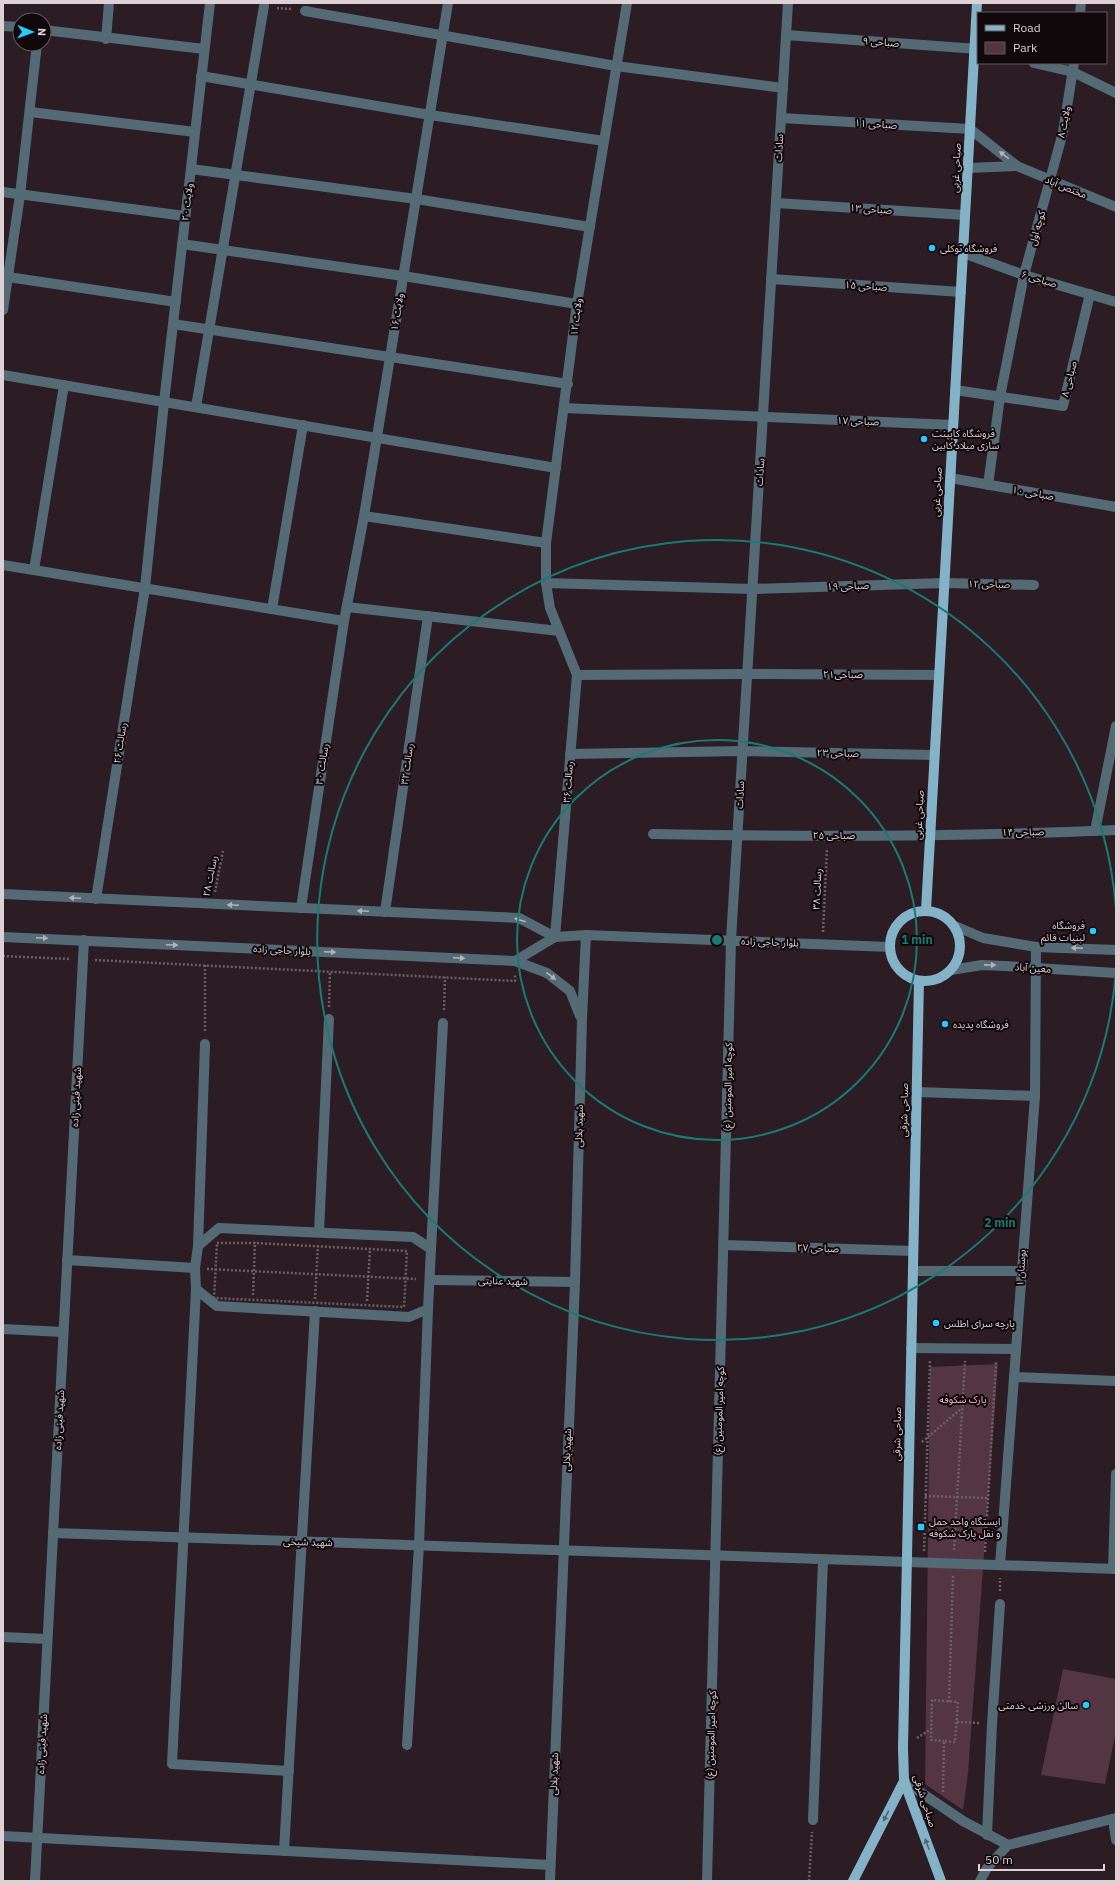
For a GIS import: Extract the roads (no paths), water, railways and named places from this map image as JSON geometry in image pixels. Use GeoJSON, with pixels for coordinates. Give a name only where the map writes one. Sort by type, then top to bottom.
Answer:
{"type":"FeatureCollection","features":[{"type":"Feature","properties":{"kind":"main road","name":"صباحی غربی"},"geometry":{"type":"LineString","coordinates":[[926,910],[965,215],[976,49],[977,3]]}},
{"type":"Feature","properties":{"kind":"main road"},"geometry":{"type":"LineString","coordinates":[[926,910],[937,912],[947,918],[955,926],[959,937],[960,948],[957,960],[951,970],[942,977],[931,981],[919,981],[908,976],[899,969],[892,959],[890,947],[891,936],[900,921],[914,912],[926,910]]}},
{"type":"Feature","properties":{"kind":"main road","name":"صباحی شرقی"},"geometry":{"type":"LineString","coordinates":[[919,981],[903,1748],[904,1781],[941,1881]]}},
{"type":"Feature","properties":{"kind":"main road"},"geometry":{"type":"LineString","coordinates":[[853,1881],[904,1781]]}},
{"type":"Feature","properties":{"kind":"street"},"geometry":{"type":"LineString","coordinates":[[106,39],[109,3]]}},
{"type":"Feature","properties":{"kind":"street","name":"ولایت ۲۰"},"geometry":{"type":"LineString","coordinates":[[164,402],[210,3]]}},
{"type":"Feature","properties":{"kind":"street","name":"ولایت ۱۶"},"geometry":{"type":"LineString","coordinates":[[344,621],[364,516],[448,3]]}},
{"type":"Feature","properties":{"kind":"street","name":"ولایت ۱۲"},"geometry":{"type":"LineString","coordinates":[[559,631],[550,608],[546,583],[546,543],[568,384],[577,304],[627,3]]}},
{"type":"Feature","properties":{"kind":"street","name":"سادات"},"geometry":{"type":"LineString","coordinates":[[731,940],[788,3]]}},
{"type":"Feature","properties":{"kind":"street"},"geometry":{"type":"LineString","coordinates":[[196,407],[264,6]]}},
{"type":"Feature","properties":{"kind":"street"},"geometry":{"type":"LineString","coordinates":[[305,11],[443,34],[616,66],[783,88]]}},
{"type":"Feature","properties":{"kind":"street"},"geometry":{"type":"LineString","coordinates":[[52,31],[106,39],[204,49]]}},
{"type":"Feature","properties":{"kind":"street","name":"صباحی ۹"},"geometry":{"type":"LineString","coordinates":[[786,35],[976,49]]}},
{"type":"Feature","properties":{"kind":"street"},"geometry":{"type":"LineString","coordinates":[[3,310],[20,195],[36,52]]}},
{"type":"Feature","properties":{"kind":"street"},"geometry":{"type":"LineString","coordinates":[[1042,64],[1074,68],[1116,93]]}},
{"type":"Feature","properties":{"kind":"street","name":"ولایت ۸"},"geometry":{"type":"LineString","coordinates":[[1051,180],[1063,132],[1074,68]]}},
{"type":"Feature","properties":{"kind":"street"},"geometry":{"type":"LineString","coordinates":[[201,76],[430,115],[604,141]]}},
{"type":"Feature","properties":{"kind":"street"},"geometry":{"type":"LineString","coordinates":[[30,112],[195,132]]}},
{"type":"Feature","properties":{"kind":"street","name":"صباحی ۱۱"},"geometry":{"type":"LineString","coordinates":[[781,118],[970,129]]}},
{"type":"Feature","properties":{"kind":"street"},"geometry":{"type":"LineString","coordinates":[[970,129],[1017,166]]}},
{"type":"Feature","properties":{"kind":"street"},"geometry":{"type":"LineString","coordinates":[[968,168],[1017,166]]}},
{"type":"Feature","properties":{"kind":"street","name":"مختص آباد"},"geometry":{"type":"LineString","coordinates":[[1017,166],[1116,207]]}},
{"type":"Feature","properties":{"kind":"street"},"geometry":{"type":"LineString","coordinates":[[191,169],[416,199],[590,227]]}},
{"type":"Feature","properties":{"kind":"street","name":"کوچه اول"},"geometry":{"type":"LineString","coordinates":[[988,485],[1000,397],[1024,275],[1051,180]]}},
{"type":"Feature","properties":{"kind":"street"},"geometry":{"type":"LineString","coordinates":[[3,192],[186,216]]}},
{"type":"Feature","properties":{"kind":"street","name":"صباحی ۱۳"},"geometry":{"type":"LineString","coordinates":[[776,203],[965,215]]}},
{"type":"Feature","properties":{"kind":"street"},"geometry":{"type":"LineString","coordinates":[[182,244],[403,276],[577,304]]}},
{"type":"Feature","properties":{"kind":"street","name":"صباحی ۶"},"geometry":{"type":"LineString","coordinates":[[963,253],[1024,275],[1116,302]]}},
{"type":"Feature","properties":{"kind":"street"},"geometry":{"type":"LineString","coordinates":[[8,277],[176,302]]}},
{"type":"Feature","properties":{"kind":"street","name":"صباحی ۱۵"},"geometry":{"type":"LineString","coordinates":[[771,279],[961,292]]}},
{"type":"Feature","properties":{"kind":"street","name":"صباحی ۸"},"geometry":{"type":"LineString","coordinates":[[955,390],[1063,406],[1090,294]]}},
{"type":"Feature","properties":{"kind":"street"},"geometry":{"type":"LineString","coordinates":[[173,324],[568,384]]}},
{"type":"Feature","properties":{"kind":"street"},"geometry":{"type":"LineString","coordinates":[[3,375],[556,468]]}},
{"type":"Feature","properties":{"kind":"street"},"geometry":{"type":"LineString","coordinates":[[34,570],[64,385]]}},
{"type":"Feature","properties":{"kind":"street","name":"رسالت ۲۶"},"geometry":{"type":"LineString","coordinates":[[96,899],[145,588],[164,402]]}},
{"type":"Feature","properties":{"kind":"street","name":"صباحی ۱۷"},"geometry":{"type":"LineString","coordinates":[[564,408],[953,425]]}},
{"type":"Feature","properties":{"kind":"street"},"geometry":{"type":"LineString","coordinates":[[272,609],[303,425]]}},
{"type":"Feature","properties":{"kind":"street","name":"صباحی ۱۰"},"geometry":{"type":"LineString","coordinates":[[950,478],[1116,507]]}},
{"type":"Feature","properties":{"kind":"street"},"geometry":{"type":"LineString","coordinates":[[364,516],[546,543]]}},
{"type":"Feature","properties":{"kind":"street"},"geometry":{"type":"LineString","coordinates":[[3,565],[344,621]]}},
{"type":"Feature","properties":{"kind":"street","name":"صباحی ۱۹"},"geometry":{"type":"LineString","coordinates":[[546,583],[752,588],[944,583]]}},
{"type":"Feature","properties":{"kind":"street","name":"صباحی ۱۲"},"geometry":{"type":"LineString","coordinates":[[944,583],[1034,585]]}},
{"type":"Feature","properties":{"kind":"street"},"geometry":{"type":"LineString","coordinates":[[347,607],[559,631]]}},
{"type":"Feature","properties":{"kind":"street","name":"رسالت ۳۲"},"geometry":{"type":"LineString","coordinates":[[385,912],[428,616]]}},
{"type":"Feature","properties":{"kind":"street","name":"رسالت ۳۰"},"geometry":{"type":"LineString","coordinates":[[301,908],[344,621]]}},
{"type":"Feature","properties":{"kind":"street","name":"رسالت ۳۶"},"geometry":{"type":"LineString","coordinates":[[555,937],[577,675],[559,631]]}},
{"type":"Feature","properties":{"kind":"street","name":"صباحی۲۱"},"geometry":{"type":"LineString","coordinates":[[577,675],[939,675]]}},
{"type":"Feature","properties":{"kind":"street"},"geometry":{"type":"LineString","coordinates":[[1095,831],[1116,726]]}},
{"type":"Feature","properties":{"kind":"street","name":"صباحی ۲۳"},"geometry":{"type":"LineString","coordinates":[[570,754],[742,751],[934,755]]}},
{"type":"Feature","properties":{"kind":"street","name":"صباحی ۱۴"},"geometry":{"type":"LineString","coordinates":[[930,834],[1116,830]]}},
{"type":"Feature","properties":{"kind":"street","name":"صباحی ۲۵"},"geometry":{"type":"LineString","coordinates":[[653,834],[737,836],[930,834]]}},
{"type":"Feature","properties":{"kind":"street"},"geometry":{"type":"LineString","coordinates":[[3,894],[519,918],[555,937]]}},
{"type":"Feature","properties":{"kind":"street"},"geometry":{"type":"LineString","coordinates":[[955,926],[983,938],[1036,947],[1116,950]]}},
{"type":"Feature","properties":{"kind":"street","name":"بلوار حاجی زاده"},"geometry":{"type":"LineString","coordinates":[[3,937],[515,961],[555,937],[586,935],[890,947]]}},
{"type":"Feature","properties":{"kind":"street","name":"شهید بلالی"},"geometry":{"type":"LineString","coordinates":[[550,1881],[575,1282],[582,1019],[586,935]]}},
{"type":"Feature","properties":{"kind":"street","name":"شهید فینی زاده"},"geometry":{"type":"LineString","coordinates":[[35,1881],[84,940]]}},
{"type":"Feature","properties":{"kind":"street","name":"کوچه امیر المومنین (ع)"},"geometry":{"type":"LineString","coordinates":[[707,1881],[731,940]]}},
{"type":"Feature","properties":{"kind":"street","name":"بوستان ۱"},"geometry":{"type":"LineString","coordinates":[[1000,1565],[1035,1096],[1036,947]]}},
{"type":"Feature","properties":{"kind":"street"},"geometry":{"type":"LineString","coordinates":[[515,961],[547,972],[570,991],[582,1019]]}},
{"type":"Feature","properties":{"kind":"street","name":"معین آباد"},"geometry":{"type":"LineString","coordinates":[[951,970],[982,965],[1116,973]]}},
{"type":"Feature","properties":{"kind":"street"},"geometry":{"type":"LineString","coordinates":[[319,1232],[329,1019]]}},
{"type":"Feature","properties":{"kind":"street"},"geometry":{"type":"LineString","coordinates":[[407,1745],[419,1545],[428,1310],[431,1280],[444,1023]]}},
{"type":"Feature","properties":{"kind":"street"},"geometry":{"type":"LineString","coordinates":[[205,1044],[198,1246],[195,1268],[196,1289],[172,1764],[289,1771]]}},
{"type":"Feature","properties":{"kind":"street"},"geometry":{"type":"LineString","coordinates":[[917,1092],[1035,1096]]}},
{"type":"Feature","properties":{"kind":"street"},"geometry":{"type":"LineString","coordinates":[[198,1246],[219,1228],[412,1237],[432,1249]]}},
{"type":"Feature","properties":{"kind":"street","name":"صباحی ۲۷"},"geometry":{"type":"LineString","coordinates":[[724,1245],[913,1251]]}},
{"type":"Feature","properties":{"kind":"street"},"geometry":{"type":"LineString","coordinates":[[67,1260],[195,1268]]}},
{"type":"Feature","properties":{"kind":"street"},"geometry":{"type":"LineString","coordinates":[[912,1272],[1021,1271]]}},
{"type":"Feature","properties":{"kind":"street","name":"شهید عنایتی"},"geometry":{"type":"LineString","coordinates":[[431,1280],[575,1282]]}},
{"type":"Feature","properties":{"kind":"street"},"geometry":{"type":"LineString","coordinates":[[196,1289],[217,1306],[252,1303],[367,1309],[410,1317],[428,1310]]}},
{"type":"Feature","properties":{"kind":"street"},"geometry":{"type":"LineString","coordinates":[[284,1851],[315,1307]]}},
{"type":"Feature","properties":{"kind":"street"},"geometry":{"type":"LineString","coordinates":[[3,1329],[63,1332]]}},
{"type":"Feature","properties":{"kind":"street"},"geometry":{"type":"LineString","coordinates":[[911,1348],[1016,1349]]}},
{"type":"Feature","properties":{"kind":"street"},"geometry":{"type":"LineString","coordinates":[[1014,1377],[1116,1381]]}},
{"type":"Feature","properties":{"kind":"street"},"geometry":{"type":"LineString","coordinates":[[1114,1569],[1116,1474]]}},
{"type":"Feature","properties":{"kind":"street","name":"شهید شیخی"},"geometry":{"type":"LineString","coordinates":[[53,1533],[1114,1569]]}},
{"type":"Feature","properties":{"kind":"street"},"geometry":{"type":"LineString","coordinates":[[813,1820],[823,1560]]}},
{"type":"Feature","properties":{"kind":"street"},"geometry":{"type":"LineString","coordinates":[[987,1835],[992,1724],[1000,1604]]}},
{"type":"Feature","properties":{"kind":"street"},"geometry":{"type":"LineString","coordinates":[[3,1637],[47,1639]]}},
{"type":"Feature","properties":{"kind":"street"},"geometry":{"type":"LineString","coordinates":[[904,1781],[943,1808],[987,1835],[1008,1845]]}},
{"type":"Feature","properties":{"kind":"street"},"geometry":{"type":"LineString","coordinates":[[980,1881],[987,1868],[1008,1845],[1114,1818],[1116,1840]]}},
{"type":"Feature","properties":{"kind":"street"},"geometry":{"type":"LineString","coordinates":[[3,1836],[550,1865]]}},
{"type":"Feature","properties":{"kind":"place","name":"فروشگاه توکلی"},"geometry":{"type":"Point","coordinates":[932,248]}},
{"type":"Feature","properties":{"kind":"place","name":"فروشگاه کابینت سازی میلاد کابین"},"geometry":{"type":"Point","coordinates":[924,439]}},
{"type":"Feature","properties":{"kind":"place","name":"فروشگاه لبنیات قائم"},"geometry":{"type":"Point","coordinates":[1093,931]}},
{"type":"Feature","properties":{"kind":"place","name":"فروشگاه پدیده"},"geometry":{"type":"Point","coordinates":[945,1024]}},
{"type":"Feature","properties":{"kind":"place","name":"پارچه سرای اطلس"},"geometry":{"type":"Point","coordinates":[936,1323]}},
{"type":"Feature","properties":{"kind":"place","name":"ایستگاه واحد حمل و نقل پارک شکوفه"},"geometry":{"type":"Point","coordinates":[921,1527]}},
{"type":"Feature","properties":{"kind":"place","name":"سالن ورزشی خدمتی"},"geometry":{"type":"Point","coordinates":[1086,1705]}},
{"type":"Feature","properties":{"kind":"park label","name":"پارک شکوفه"},"geometry":{"type":"Point","coordinates":[963,1399]}}]}
